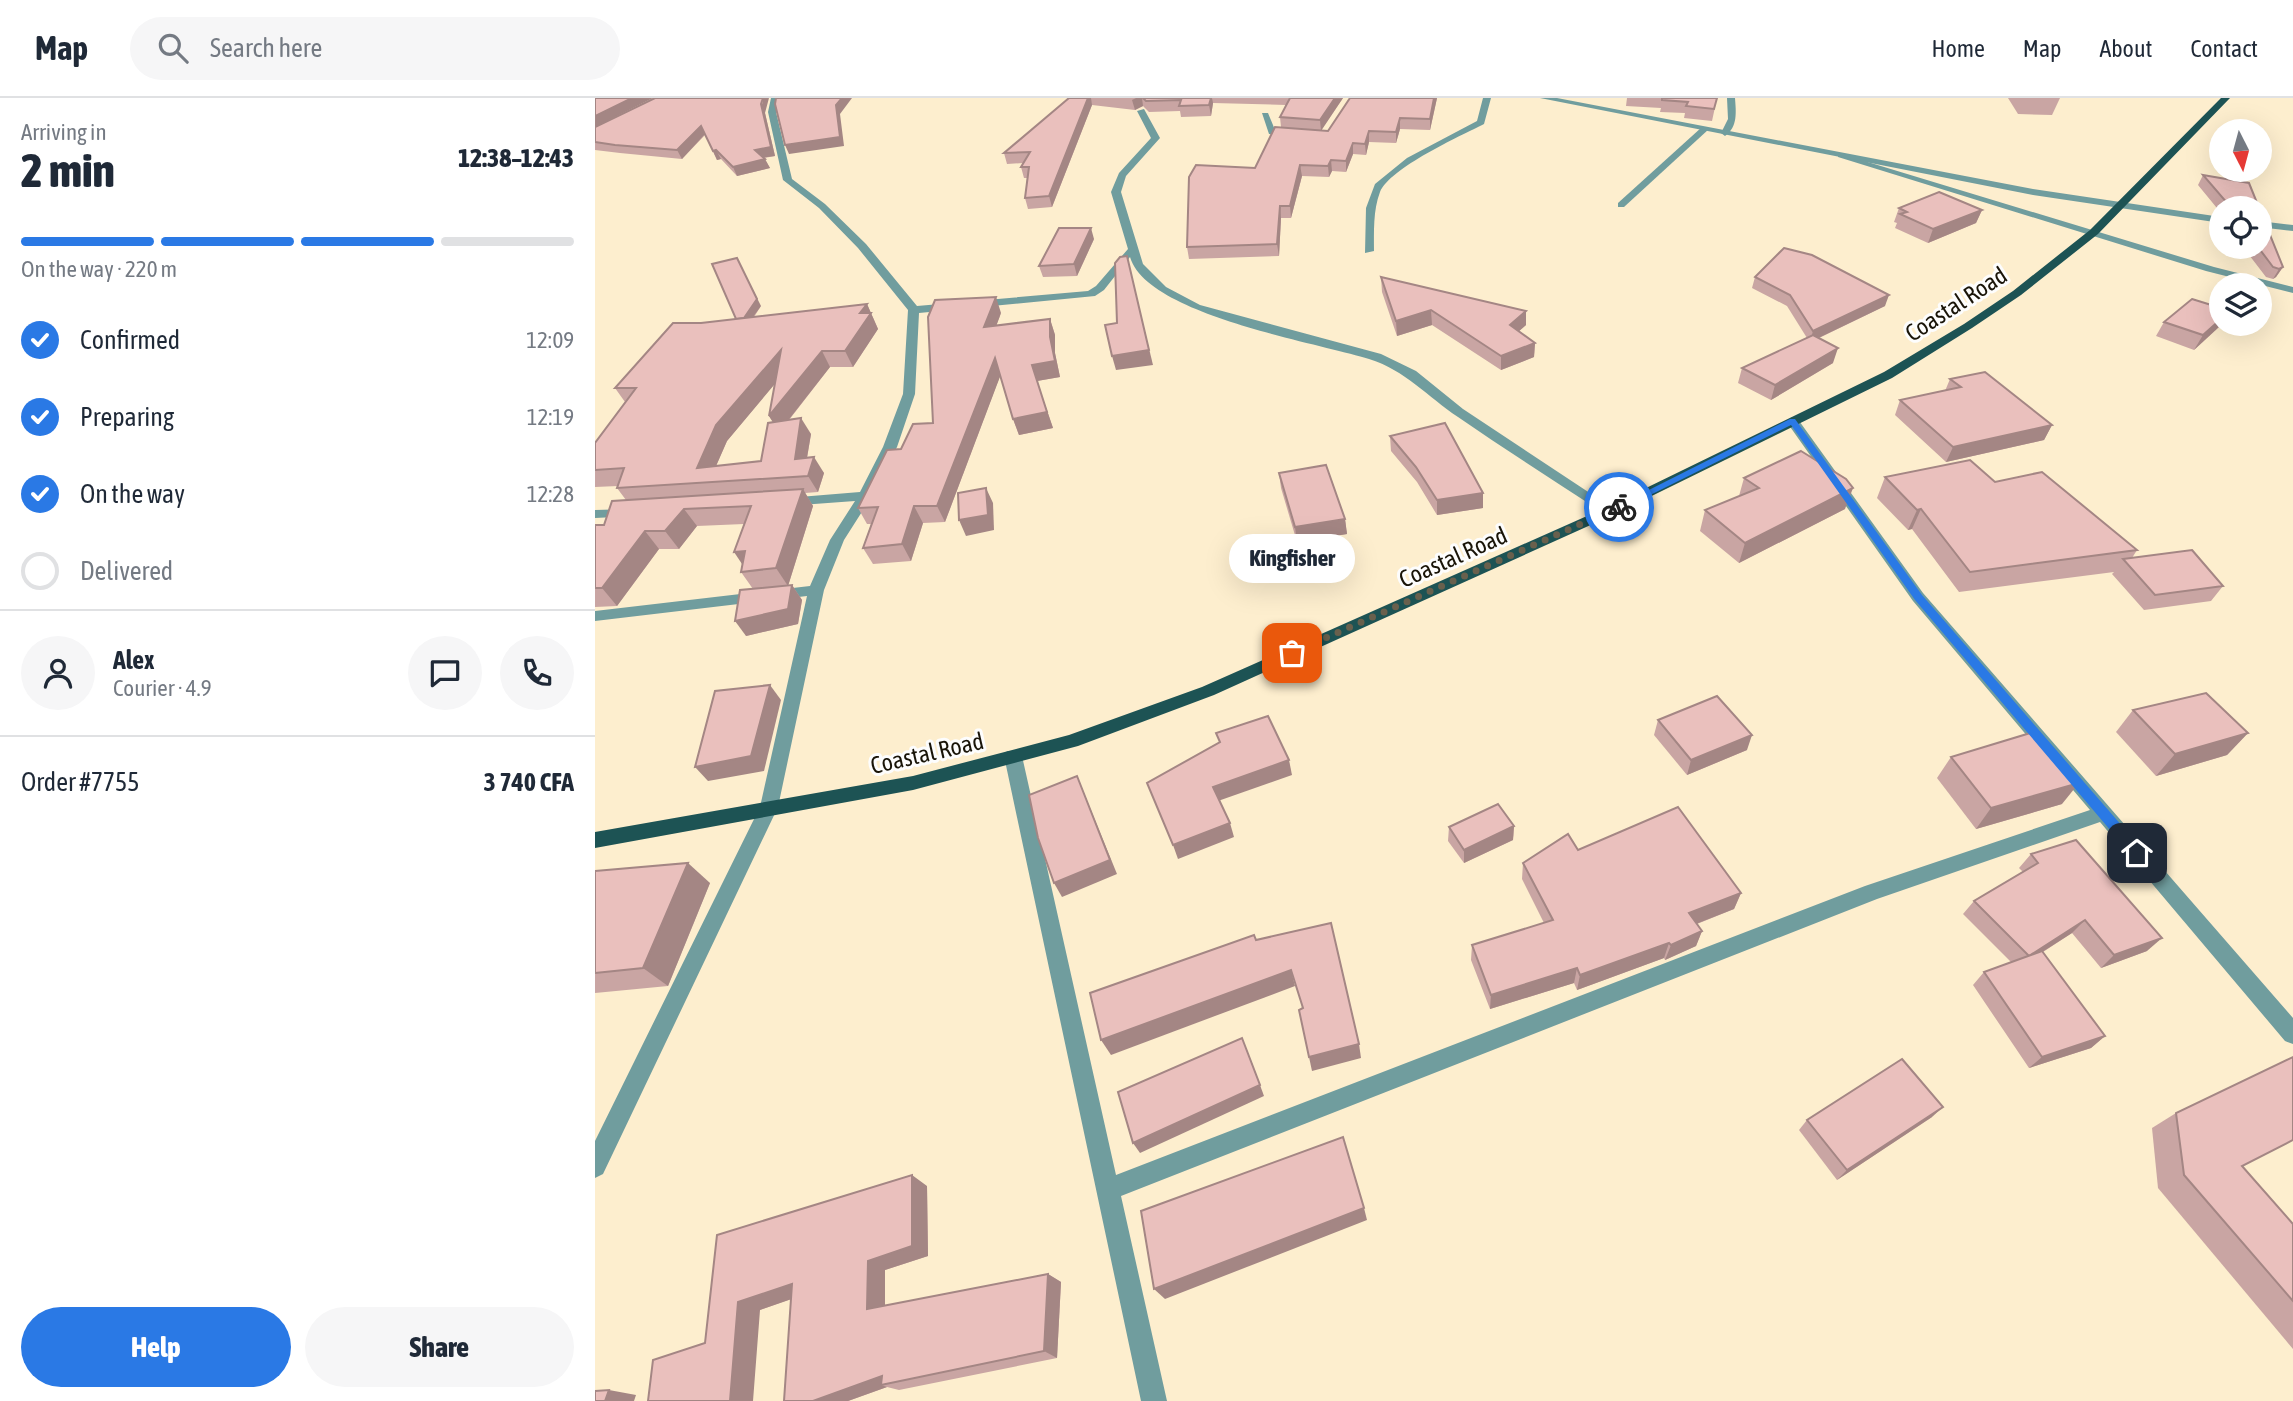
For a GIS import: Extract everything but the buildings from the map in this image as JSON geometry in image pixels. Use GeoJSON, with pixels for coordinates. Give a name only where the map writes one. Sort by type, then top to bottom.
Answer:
{"type":"FeatureCollection","features":[{"type":"Feature","properties":{"kind":"main road","name":"Coastal Road"},"geometry":{"type":"LineString","coordinates":[[595,840],[913,783],[1072,741],[1208,691],[1611,511],[1888,375],[1968,326],[2017,293],[2094,232],[2226,98]]}},
{"type":"Feature","properties":{"kind":"street"},"geometry":{"type":"LineString","coordinates":[[595,1166],[769,807],[816,590],[837,540],[865,496],[890,446],[909,394],[914,310],[862,246],[822,206],[788,180],[772,112],[775,98]]}},
{"type":"Feature","properties":{"kind":"street"},"geometry":{"type":"LineString","coordinates":[[1369,251],[1370,220],[1378,186],[1412,159],[1481,122],[1487,98]]}},
{"type":"Feature","properties":{"kind":"street"},"geometry":{"type":"LineString","coordinates":[[1545,98],[2033,192],[2209,218]]}},
{"type":"Feature","properties":{"kind":"street"},"geometry":{"type":"LineString","coordinates":[[1725,133],[1732,119],[1731,98]]}},
{"type":"Feature","properties":{"kind":"street"},"geometry":{"type":"LineString","coordinates":[[1141,111],[1156,138],[1122,175],[1116,192],[1138,265],[1161,289],[1196,307],[1377,357],[1412,374],[1459,412],[1611,511]]}},
{"type":"Feature","properties":{"kind":"street"},"geometry":{"type":"LineString","coordinates":[[1265,115],[1272,132],[1299,135]]}},
{"type":"Feature","properties":{"kind":"street"},"geometry":{"type":"LineString","coordinates":[[1621,205],[1705,130]]}},
{"type":"Feature","properties":{"kind":"street"},"geometry":{"type":"LineString","coordinates":[[1837,153],[2210,269],[2293,290]]}},
{"type":"Feature","properties":{"kind":"street"},"geometry":{"type":"LineString","coordinates":[[2272,226],[2293,228]]}},
{"type":"Feature","properties":{"kind":"street"},"geometry":{"type":"LineString","coordinates":[[914,310],[1091,294],[1100,288],[1133,248]]}},
{"type":"Feature","properties":{"kind":"street"},"geometry":{"type":"LineString","coordinates":[[1793,421],[1918,597],[2293,1034]]}},
{"type":"Feature","properties":{"kind":"street"},"geometry":{"type":"LineString","coordinates":[[767,503],[865,496]]}},
{"type":"Feature","properties":{"kind":"street"},"geometry":{"type":"LineString","coordinates":[[595,514],[642,512]]}},
{"type":"Feature","properties":{"kind":"street"},"geometry":{"type":"LineString","coordinates":[[595,616],[816,590]]}},
{"type":"Feature","properties":{"kind":"street"},"geometry":{"type":"LineString","coordinates":[[1013,756],[1154,1401]]}},
{"type":"Feature","properties":{"kind":"street"},"geometry":{"type":"LineString","coordinates":[[1107,1190],[1872,891],[2103,813]]}},
{"type":"Feature","properties":{"kind":"way so far"},"geometry":{"type":"LineString","coordinates":[[1292,653],[1619,507]]}},
{"type":"Feature","properties":{"kind":"place","name":"Kingfisher"},"geometry":{"type":"Point","coordinates":[1292,653]}},
{"type":"Feature","properties":{"kind":"route"},"geometry":{"type":"LineString","coordinates":[[1619,507],[1793,421],[1918,597],[2137,853]]}}]}
